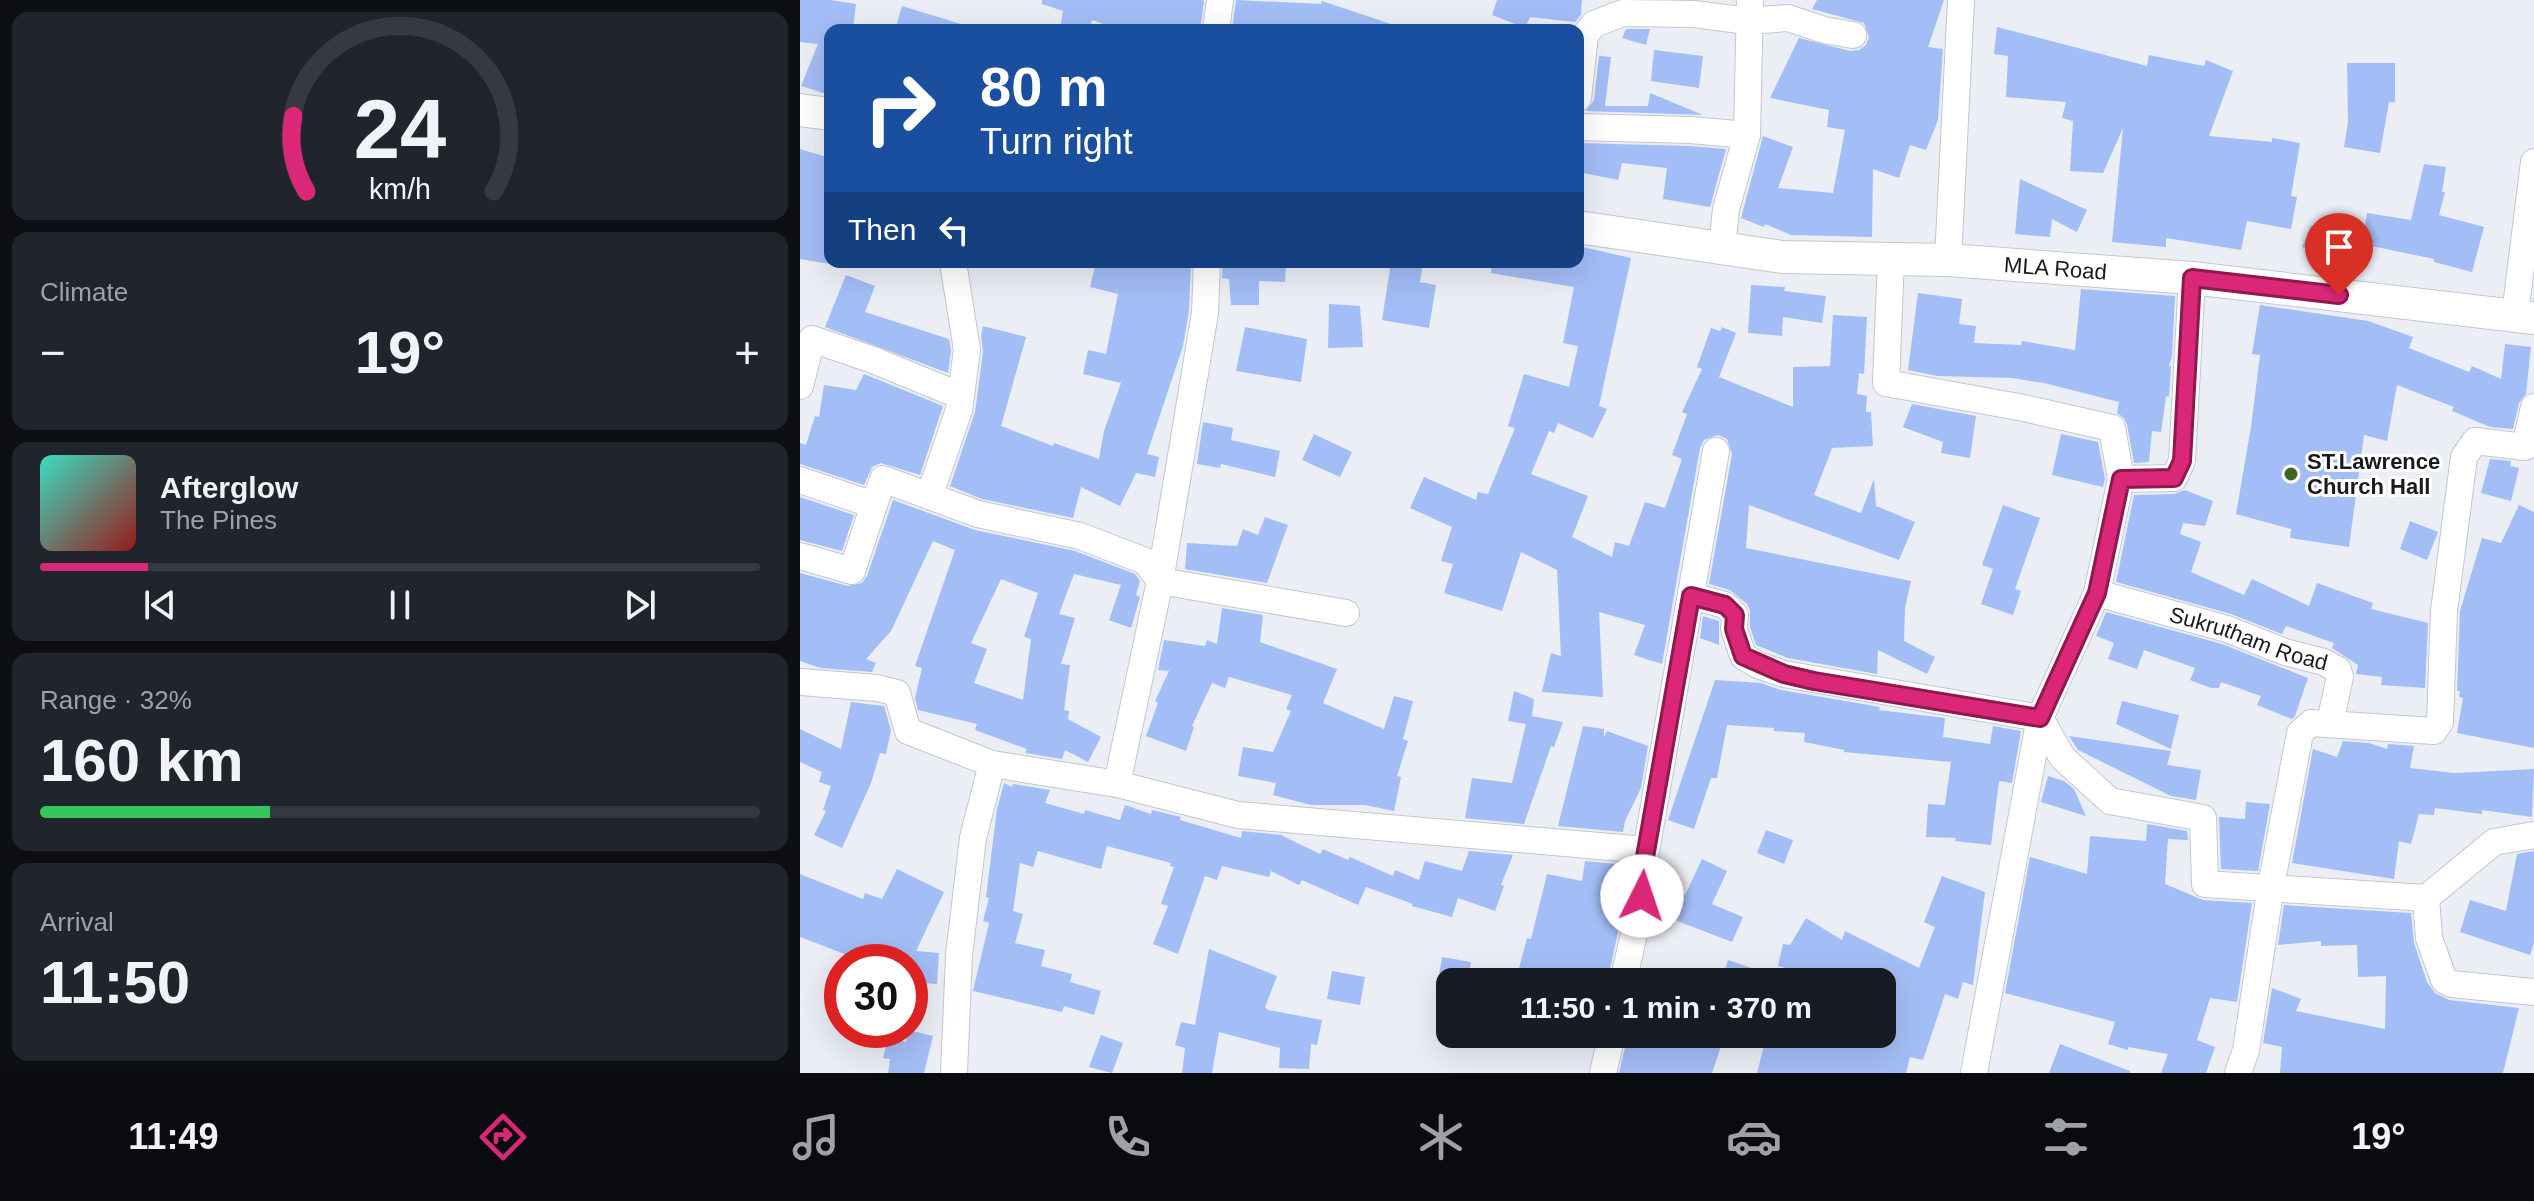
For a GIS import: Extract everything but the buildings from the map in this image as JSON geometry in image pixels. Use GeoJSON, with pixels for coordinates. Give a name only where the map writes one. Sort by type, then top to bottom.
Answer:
{"type":"FeatureCollection","features":[{"type":"Feature","properties":{"kind":"street"},"geometry":{"type":"LineString","coordinates":[[1217,24],[1220,0]]}},
{"type":"Feature","properties":{"kind":"street"},"geometry":{"type":"LineString","coordinates":[[1948,260],[1961,0]]}},
{"type":"Feature","properties":{"kind":"street"},"geometry":{"type":"LineString","coordinates":[[1584,44],[1585,35],[1594,24],[1623,13],[1694,14],[1749,10],[1853,35]]}},
{"type":"Feature","properties":{"kind":"street"},"geometry":{"type":"LineString","coordinates":[[1722,248],[1726,209],[1747,135],[1749,10]]}},
{"type":"Feature","properties":{"kind":"street"},"geometry":{"type":"LineString","coordinates":[[800,110],[824,113]]}},
{"type":"Feature","properties":{"kind":"street"},"geometry":{"type":"LineString","coordinates":[[1584,127],[1747,135]]}},
{"type":"Feature","properties":{"kind":"street"},"geometry":{"type":"LineString","coordinates":[[2524,316],[2534,162]]}},
{"type":"Feature","properties":{"kind":"street","name":"MLA Road"},"geometry":{"type":"LineString","coordinates":[[1584,228],[1782,257],[1948,260],[2192,278],[2524,316]]}},
{"type":"Feature","properties":{"kind":"street"},"geometry":{"type":"LineString","coordinates":[[1891,259],[1886,383],[2112,428],[2121,479],[2097,593],[2040,718],[1974,1073]]}},
{"type":"Feature","properties":{"kind":"street"},"geometry":{"type":"LineString","coordinates":[[930,494],[961,396],[967,350],[954,268]]}},
{"type":"Feature","properties":{"kind":"street"},"geometry":{"type":"LineString","coordinates":[[1117,784],[1160,581],[1205,313],[1207,268]]}},
{"type":"Feature","properties":{"kind":"street"},"geometry":{"type":"LineString","coordinates":[[2121,479],[2174,478],[2182,461],[2192,278]]}},
{"type":"Feature","properties":{"kind":"street"},"geometry":{"type":"LineString","coordinates":[[800,386],[812,339],[961,396]]}},
{"type":"Feature","properties":{"kind":"street"},"geometry":{"type":"LineString","coordinates":[[2238,1073],[2246,1050],[2271,886],[2300,733],[2311,723],[2330,722],[2434,731],[2440,722],[2444,611],[2464,457],[2475,441],[2525,447],[2534,407]]}},
{"type":"Feature","properties":{"kind":"street"},"geometry":{"type":"LineString","coordinates":[[1626,968],[1649,868],[1645,857],[1716,451]]}},
{"type":"Feature","properties":{"kind":"street"},"geometry":{"type":"LineString","coordinates":[[800,556],[852,571],[883,479],[978,514],[1080,536],[1145,561],[1160,581],[1346,613]]}},
{"type":"Feature","properties":{"kind":"street"},"geometry":{"type":"LineString","coordinates":[[800,480],[874,505]]}},
{"type":"Feature","properties":{"kind":"street","name":"Sukrutham Road"},"geometry":{"type":"LineString","coordinates":[[2097,593],[2227,629],[2285,652],[2324,662],[2338,670],[2340,677],[2330,722]]}},
{"type":"Feature","properties":{"kind":"street"},"geometry":{"type":"LineString","coordinates":[[1691,596],[1725,605],[1735,615],[1734,629],[1743,656],[1784,674],[2040,718]]}},
{"type":"Feature","properties":{"kind":"street"},"geometry":{"type":"LineString","coordinates":[[800,682],[877,688],[897,693],[908,731],[992,764],[1117,784],[1238,815],[1634,849],[1645,857]]}},
{"type":"Feature","properties":{"kind":"street"},"geometry":{"type":"LineString","coordinates":[[2040,718],[2062,757],[2110,801],[2203,818],[2205,884],[2426,898],[2494,842],[2534,835]]}},
{"type":"Feature","properties":{"kind":"street"},"geometry":{"type":"LineString","coordinates":[[954,1073],[959,955],[973,838],[992,764]]}},
{"type":"Feature","properties":{"kind":"street"},"geometry":{"type":"LineString","coordinates":[[2426,898],[2429,938],[2444,980],[2451,984],[2534,992]]}},
{"type":"Feature","properties":{"kind":"street"},"geometry":{"type":"LineString","coordinates":[[1603,1073],[1609,1048]]}},
{"type":"Feature","properties":{"kind":"place","name":"ST.Lawrence Church Hall"},"geometry":{"type":"Point","coordinates":[2291,474]}},
{"type":"Feature","properties":{"kind":"route"},"geometry":{"type":"LineString","coordinates":[[1642,896],[1649,868],[1645,857],[1691,596],[1725,605],[1735,615],[1734,629],[1743,656],[1758,665],[1814,681],[2040,718],[2097,593],[2121,479],[2174,478],[2182,461],[2192,278],[2339,295]]}}]}
